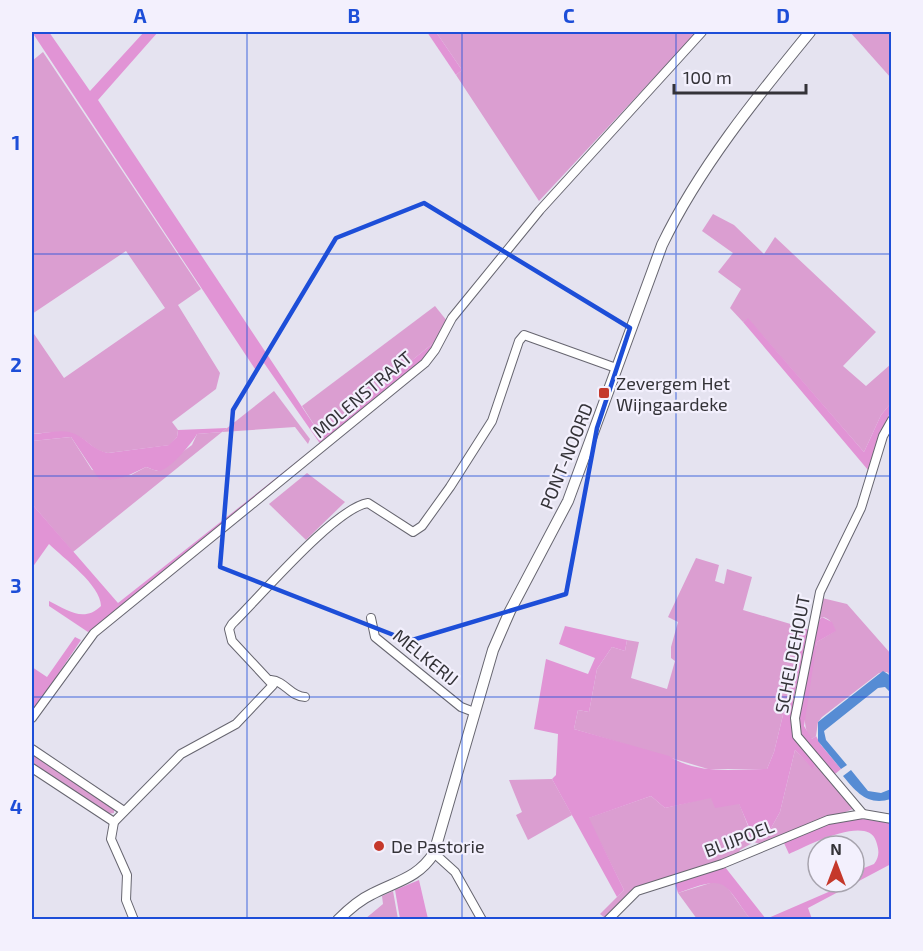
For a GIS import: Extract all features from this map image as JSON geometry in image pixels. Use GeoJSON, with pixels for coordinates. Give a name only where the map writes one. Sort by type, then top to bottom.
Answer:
{"type":"FeatureCollection","features":[{"type":"Feature","properties":{"kind":"street","name":"MOLENSTRAAT"},"geometry":{"type":"LineString","coordinates":[[32,718],[94,633],[424,363],[435,350],[452,318],[540,210],[702,32]]}},
{"type":"Feature","properties":{"kind":"street","name":"PONT-NOORD"},"geometry":{"type":"LineString","coordinates":[[434,853],[493,650],[510,611],[568,501],[662,245],[680,207],[810,32]]}},
{"type":"Feature","properties":{"kind":"street"},"geometry":{"type":"LineString","coordinates":[[134,920],[126,900],[127,875],[111,839],[114,822],[181,754],[236,724],[273,685],[271,680],[232,641],[229,629],[232,624],[333,524],[358,504],[368,503],[413,532],[422,526],[492,421],[519,341],[524,336],[616,368]]}},
{"type":"Feature","properties":{"kind":"street","name":"SCHELDEHOUT"},"geometry":{"type":"LineString","coordinates":[[863,814],[798,736],[795,718],[820,592],[861,508],[883,436],[891,420]]}},
{"type":"Feature","properties":{"kind":"street","name":"MELKERIJ"},"geometry":{"type":"LineString","coordinates":[[371,618],[375,637],[453,701],[474,712]]}},
{"type":"Feature","properties":{"kind":"street"},"geometry":{"type":"LineString","coordinates":[[271,680],[279,681],[297,696],[306,697]]}},
{"type":"Feature","properties":{"kind":"street"},"geometry":{"type":"LineString","coordinates":[[32,749],[124,811]]}},
{"type":"Feature","properties":{"kind":"street"},"geometry":{"type":"LineString","coordinates":[[32,768],[114,822]]}},
{"type":"Feature","properties":{"kind":"street","name":"BLIJPOEL"},"geometry":{"type":"LineString","coordinates":[[608,920],[637,891],[722,864],[828,820],[863,814],[891,819]]}},
{"type":"Feature","properties":{"kind":"street"},"geometry":{"type":"LineString","coordinates":[[338,920],[363,899],[410,878],[422,869],[434,853],[455,872],[482,920]]}},
{"type":"Feature","properties":{"kind":"highlighted area"},"geometry":{"type":"Polygon","coordinates":[[[424,203],[630,328],[597,428],[566,594],[409,641],[220,567],[233,410],[336,238],[424,203]]]}},
{"type":"Feature","properties":{"kind":"shaded area"},"geometry":{"type":"Polygon","coordinates":[[[32,32],[49,32],[90,91],[144,32],[158,32],[98,100],[320,434],[436,341],[430,356],[321,445],[264,363],[255,369],[32,32]]]}},
{"type":"Feature","properties":{"kind":"shaded area"},"geometry":{"type":"Polygon","coordinates":[[[427,32],[436,32],[462,70],[456,75],[427,32]]]}},
{"type":"Feature","properties":{"kind":"shaded area"},"geometry":{"type":"Polygon","coordinates":[[[436,32],[691,32],[694,35],[539,201],[456,75],[462,70],[436,32]]]}},
{"type":"Feature","properties":{"kind":"shaded area"},"geometry":{"type":"Polygon","coordinates":[[[850,32],[891,32],[891,78],[850,32]]]}},
{"type":"Feature","properties":{"kind":"shaded area"},"geometry":{"type":"Polygon","coordinates":[[[43,52],[201,289],[178,305],[220,373],[216,389],[172,422],[178,430],[177,437],[170,445],[108,453],[67,433],[32,434],[32,331],[64,378],[165,308],[126,251],[32,314],[32,61],[43,52]]]}},
{"type":"Feature","properties":{"kind":"shaded area"},"geometry":{"type":"Polygon","coordinates":[[[713,214],[734,225],[764,254],[775,237],[876,332],[843,366],[866,386],[891,364],[891,403],[881,415],[864,452],[748,319],[743,322],[730,308],[741,289],[718,272],[733,253],[702,231],[713,214]]]}},
{"type":"Feature","properties":{"kind":"shaded area"},"geometry":{"type":"Polygon","coordinates":[[[435,306],[447,321],[436,341],[320,434],[302,406],[435,306]]]}},
{"type":"Feature","properties":{"kind":"shaded area"},"geometry":{"type":"Polygon","coordinates":[[[748,318],[864,452],[881,415],[891,403],[868,470],[743,322],[748,318]]]}},
{"type":"Feature","properties":{"kind":"shaded area"},"geometry":{"type":"Polygon","coordinates":[[[274,391],[310,439],[308,444],[295,427],[222,432],[274,391]]]}},
{"type":"Feature","properties":{"kind":"shaded area"},"geometry":{"type":"Polygon","coordinates":[[[227,428],[222,432],[197,434],[180,455],[164,469],[157,471],[146,467],[112,480],[99,479],[71,437],[32,441],[32,434],[70,432],[80,436],[98,450],[108,453],[169,445],[177,437],[178,430],[227,428]]]}},
{"type":"Feature","properties":{"kind":"shaded area"},"geometry":{"type":"Polygon","coordinates":[[[222,432],[73,552],[32,504],[32,441],[71,437],[92,470],[131,475],[146,467],[157,471],[192,445],[197,434],[222,432]]]}},
{"type":"Feature","properties":{"kind":"shaded area"},"geometry":{"type":"Polygon","coordinates":[[[309,452],[309,456],[88,632],[49,606],[49,601],[75,613],[88,614],[101,606],[95,589],[49,544],[32,568],[32,504],[118,603],[309,452]]]}},
{"type":"Feature","properties":{"kind":"shaded area"},"geometry":{"type":"Polygon","coordinates":[[[307,473],[345,502],[306,540],[269,504],[307,473]]]}},
{"type":"Feature","properties":{"kind":"shaded area"},"geometry":{"type":"Polygon","coordinates":[[[696,558],[719,565],[715,581],[724,584],[727,569],[752,577],[743,610],[804,628],[774,752],[767,769],[708,769],[574,729],[578,710],[589,712],[597,669],[612,647],[625,651],[627,640],[639,642],[631,678],[667,689],[675,661],[671,658],[671,647],[678,622],[668,617],[696,558]]]}},
{"type":"Feature","properties":{"kind":"shaded area"},"geometry":{"type":"Polygon","coordinates":[[[822,598],[847,604],[891,654],[891,676],[887,672],[879,673],[822,717],[818,722],[816,736],[812,739],[807,732],[805,708],[812,664],[817,642],[835,631],[827,619],[822,617],[817,621],[822,598]]]}},
{"type":"Feature","properties":{"kind":"shaded area"},"geometry":{"type":"Polygon","coordinates":[[[822,617],[832,622],[836,631],[817,642],[804,726],[812,739],[816,736],[841,769],[835,774],[802,738],[797,718],[816,623],[822,617]]]}},
{"type":"Feature","properties":{"kind":"shaded area"},"geometry":{"type":"Polygon","coordinates":[[[565,626],[627,640],[625,651],[612,647],[597,669],[589,712],[578,710],[574,729],[669,756],[692,766],[729,770],[767,769],[774,752],[804,628],[809,630],[794,697],[792,722],[816,763],[813,769],[795,750],[780,812],[765,839],[755,841],[739,804],[715,808],[711,798],[665,808],[651,796],[589,818],[624,890],[617,897],[552,779],[556,775],[558,734],[534,729],[546,659],[588,674],[595,658],[559,644],[565,626]]]}},
{"type":"Feature","properties":{"kind":"shaded area"},"geometry":{"type":"Polygon","coordinates":[[[75,637],[81,640],[32,713],[32,667],[47,677],[75,637]]]}},
{"type":"Feature","properties":{"kind":"shaded area"},"geometry":{"type":"Polygon","coordinates":[[[795,750],[813,768],[816,763],[853,809],[762,845],[754,842],[740,850],[738,855],[629,893],[605,918],[600,914],[624,890],[588,818],[651,796],[665,808],[711,797],[739,803],[754,841],[765,839],[780,812],[795,750]]]}},
{"type":"Feature","properties":{"kind":"shaded area"},"geometry":{"type":"Polygon","coordinates":[[[32,754],[114,808],[114,813],[107,814],[32,764],[32,754]]]}},
{"type":"Feature","properties":{"kind":"shaded area"},"geometry":{"type":"Polygon","coordinates":[[[552,779],[572,815],[528,840],[516,815],[522,812],[509,780],[552,779]]]}},
{"type":"Feature","properties":{"kind":"shaded area"},"geometry":{"type":"Polygon","coordinates":[[[856,818],[891,823],[891,864],[866,877],[866,867],[874,864],[878,850],[876,841],[870,834],[861,831],[806,834],[806,847],[789,854],[784,843],[826,825],[856,818]]]}},
{"type":"Feature","properties":{"kind":"shaded area"},"geometry":{"type":"Polygon","coordinates":[[[725,867],[766,919],[750,919],[734,896],[722,885],[706,884],[678,893],[675,883],[725,867]]]}},
{"type":"Feature","properties":{"kind":"shaded area"},"geometry":{"type":"Polygon","coordinates":[[[419,880],[428,919],[400,919],[395,890],[419,880]]]}},
{"type":"Feature","properties":{"kind":"shaded area"},"geometry":{"type":"Polygon","coordinates":[[[717,881],[725,884],[750,919],[697,919],[678,893],[717,881]]]}},
{"type":"Feature","properties":{"kind":"shaded area"},"geometry":{"type":"Polygon","coordinates":[[[393,891],[398,919],[365,919],[383,904],[382,896],[393,891]]]}},
{"type":"Feature","properties":{"kind":"shaded area"},"geometry":{"type":"Polygon","coordinates":[[[824,894],[834,894],[808,908],[812,919],[766,919],[824,894]]]}},
{"type":"Feature","properties":{"kind":"water"},"geometry":{"type":"Polygon","coordinates":[[[883,671],[891,676],[891,693],[885,687],[878,688],[824,731],[826,740],[847,765],[841,769],[818,741],[818,722],[883,671]]]}},
{"type":"Feature","properties":{"kind":"water"},"geometry":{"type":"Polygon","coordinates":[[[851,770],[868,791],[881,793],[891,789],[891,799],[876,801],[864,796],[843,776],[851,770]]]}},
{"type":"Feature","properties":{"kind":"place","name":"Zevergem Het Wijngaardeke"},"geometry":{"type":"Point","coordinates":[604,393]}},
{"type":"Feature","properties":{"kind":"place","name":"De Pastorie"},"geometry":{"type":"Point","coordinates":[379,846]}}]}
